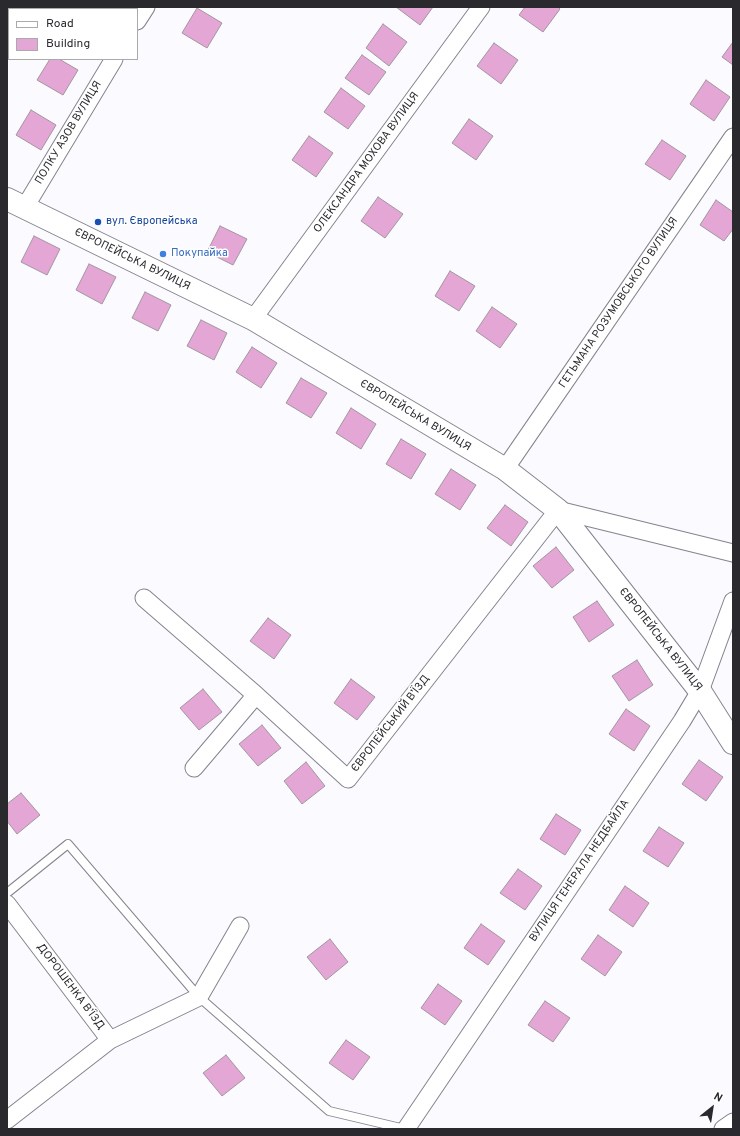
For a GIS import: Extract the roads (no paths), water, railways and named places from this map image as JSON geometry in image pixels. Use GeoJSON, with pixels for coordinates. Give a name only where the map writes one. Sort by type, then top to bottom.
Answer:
{"type":"FeatureCollection","features":[{"type":"Feature","properties":{"kind":"street"},"geometry":{"type":"LineString","coordinates":[[138,19],[146,7]]}},
{"type":"Feature","properties":{"kind":"street","name":"ОЛЕКСАНДРА МОХОВА ВУЛИЦЯ"},"geometry":{"type":"LineString","coordinates":[[253,319],[481,7]]}},
{"type":"Feature","properties":{"kind":"street","name":"ПОЛКУ АЗОВ ВУЛИЦЯ"},"geometry":{"type":"LineString","coordinates":[[16,203],[113,60]]}},
{"type":"Feature","properties":{"kind":"street","name":"ГЕТЬМАНА РОЗУМОВСЬКОГО ВУЛИЦЯ"},"geometry":{"type":"LineString","coordinates":[[505,469],[733,137]]}},
{"type":"Feature","properties":{"kind":"street","name":"ЄВРОПЕЙСЬКА ВУЛИЦЯ"},"geometry":{"type":"LineString","coordinates":[[16,203],[253,319],[505,469],[558,510],[700,691],[733,743]]}},
{"type":"Feature","properties":{"kind":"street"},"geometry":{"type":"LineString","coordinates":[[558,510],[733,553]]}},
{"type":"Feature","properties":{"kind":"street","name":"ЄВРОПЕЙСЬКИЙ В’ЇЗД"},"geometry":{"type":"LineString","coordinates":[[144,598],[256,695],[348,779],[558,510]]}},
{"type":"Feature","properties":{"kind":"street","name":"ВУЛИЦЯ ГЕНЕРАЛА НЕДБАЙЛА"},"geometry":{"type":"LineString","coordinates":[[405,1129],[678,728],[700,691],[733,601]]}},
{"type":"Feature","properties":{"kind":"street"},"geometry":{"type":"LineString","coordinates":[[194,768],[256,695]]}},
{"type":"Feature","properties":{"kind":"street","name":"ДОРОШЕНКА В’ЇЗД"},"geometry":{"type":"LineString","coordinates":[[7,904],[110,1040],[199,997]]}},
{"type":"Feature","properties":{"kind":"street"},"geometry":{"type":"LineString","coordinates":[[199,997],[240,926]]}},
{"type":"Feature","properties":{"kind":"street"},"geometry":{"type":"LineString","coordinates":[[7,1120],[110,1040]]}},
{"type":"Feature","properties":{"kind":"street"},"geometry":{"type":"LineString","coordinates":[[723,1129],[733,1122]]}},
{"type":"Feature","properties":{"kind":"lane"},"geometry":{"type":"LineString","coordinates":[[7,893],[68,844],[199,997],[329,1111],[405,1129]]}},
{"type":"Feature","properties":{"kind":"place","name":"вул. Європейська"},"geometry":{"type":"Point","coordinates":[98,222]}},
{"type":"Feature","properties":{"kind":"place","name":"Покупайка"},"geometry":{"type":"Point","coordinates":[163,254]}}]}
